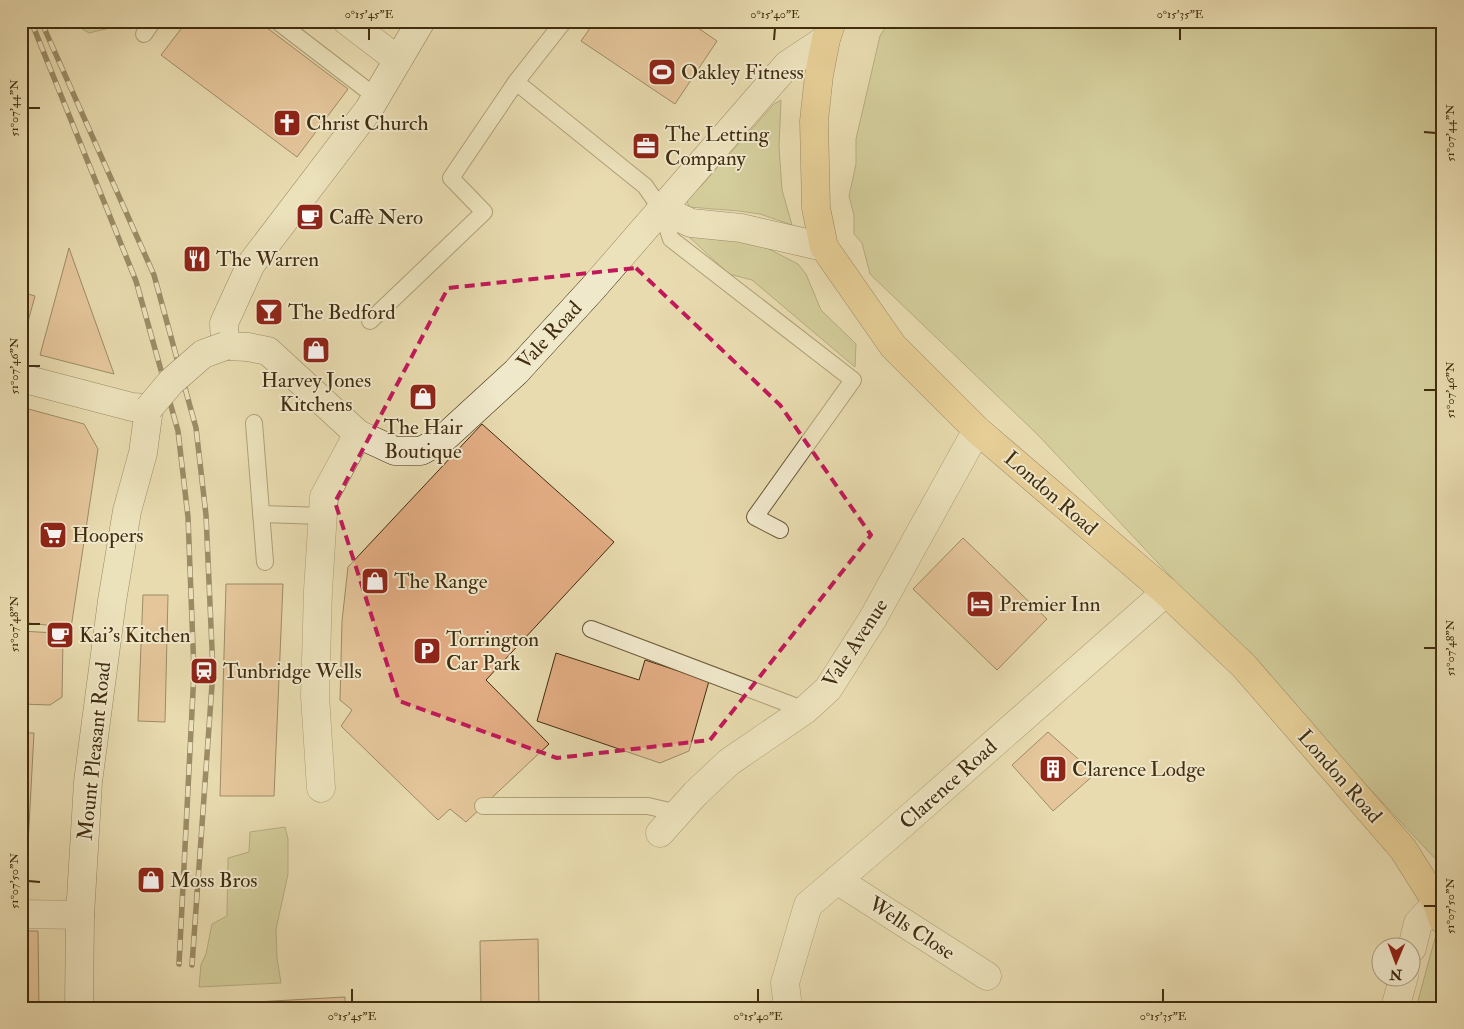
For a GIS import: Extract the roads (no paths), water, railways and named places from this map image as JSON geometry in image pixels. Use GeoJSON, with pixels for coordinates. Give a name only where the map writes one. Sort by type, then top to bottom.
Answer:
{"type":"FeatureCollection","features":[{"type":"Feature","properties":{"kind":"highway","name":"London Road"},"geometry":{"type":"LineString","coordinates":[[829,30],[819,76],[814,121],[816,208],[824,247],[893,346],[977,430],[1166,592],[1244,666],[1356,793],[1403,850],[1441,908]]}},
{"type":"Feature","properties":{"kind":"street"},"geometry":{"type":"LineString","coordinates":[[347,21],[398,60]]}},
{"type":"Feature","properties":{"kind":"street"},"geometry":{"type":"LineString","coordinates":[[21,378],[132,407],[149,408],[171,382],[203,354],[225,346],[224,323],[251,264],[369,109],[421,21]]}},
{"type":"Feature","properties":{"kind":"street","name":"Vale Road"},"geometry":{"type":"LineString","coordinates":[[225,346],[248,347],[268,351],[358,434],[395,451],[421,451],[443,439],[516,372],[593,288],[787,65],[829,30]]}},
{"type":"Feature","properties":{"kind":"street"},"geometry":{"type":"LineString","coordinates":[[661,209],[691,223],[741,228],[824,247]]}},
{"type":"Feature","properties":{"kind":"street","name":"Mount Pleasant Road"},"geometry":{"type":"LineString","coordinates":[[79,1008],[80,915],[88,782],[112,601],[127,511],[143,454],[149,408]]}},
{"type":"Feature","properties":{"kind":"street","name":"Vale Avenue"},"geometry":{"type":"LineString","coordinates":[[660,833],[696,793],[729,762],[805,710],[828,689],[872,620],[977,430]]}},
{"type":"Feature","properties":{"kind":"street"},"geometry":{"type":"LineString","coordinates":[[321,788],[315,696],[318,590],[324,496],[358,434]]}},
{"type":"Feature","properties":{"kind":"street","name":"Clarence Road"},"geometry":{"type":"LineString","coordinates":[[788,1008],[784,983],[808,905],[1166,592]]}},
{"type":"Feature","properties":{"kind":"street","name":"Wells Close"},"geometry":{"type":"LineString","coordinates":[[837,880],[987,976]]}},
{"type":"Feature","properties":{"kind":"street","name":"London Road"},"geometry":{"type":"LineString","coordinates":[[1415,936],[1418,923],[1441,908]]}},
{"type":"Feature","properties":{"kind":"street"},"geometry":{"type":"LineString","coordinates":[[21,914],[80,915]]}},
{"type":"Feature","properties":{"kind":"street"},"geometry":{"type":"LineString","coordinates":[[1395,1008],[1401,986]]}},
{"type":"Feature","properties":{"kind":"lane"},"geometry":{"type":"LineString","coordinates":[[277,21],[376,98]]}},
{"type":"Feature","properties":{"kind":"lane"},"geometry":{"type":"LineString","coordinates":[[370,320],[484,212],[451,178],[516,82],[564,21]]}},
{"type":"Feature","properties":{"kind":"lane"},"geometry":{"type":"LineString","coordinates":[[516,82],[645,186],[661,209],[670,238],[854,380],[755,517],[780,530]]}},
{"type":"Feature","properties":{"kind":"lane"},"geometry":{"type":"LineString","coordinates":[[254,423],[265,562]]}},
{"type":"Feature","properties":{"kind":"lane"},"geometry":{"type":"LineString","coordinates":[[261,514],[323,516]]}},
{"type":"Feature","properties":{"kind":"lane"},"geometry":{"type":"LineString","coordinates":[[591,629],[805,710]]}},
{"type":"Feature","properties":{"kind":"lane"},"geometry":{"type":"LineString","coordinates":[[483,806],[648,806],[678,813]]}},
{"type":"Feature","properties":{"kind":"railway"},"geometry":{"type":"LineString","coordinates":[[31,21],[136,281],[178,431],[188,517],[194,672],[179,964]]}},
{"type":"Feature","properties":{"kind":"railway"},"geometry":{"type":"LineString","coordinates":[[41,21],[154,275],[196,428],[206,515],[213,671],[192,965]]}},
{"type":"Feature","properties":{"kind":"place","name":"Oakley Fitness"},"geometry":{"type":"Point","coordinates":[662,72]}},
{"type":"Feature","properties":{"kind":"place","name":"Christ Church"},"geometry":{"type":"Point","coordinates":[287,123]}},
{"type":"Feature","properties":{"kind":"place","name":"The Letting Company"},"geometry":{"type":"Point","coordinates":[646,146]}},
{"type":"Feature","properties":{"kind":"place","name":"Caffè Nero"},"geometry":{"type":"Point","coordinates":[310,217]}},
{"type":"Feature","properties":{"kind":"place","name":"The Warren"},"geometry":{"type":"Point","coordinates":[197,259]}},
{"type":"Feature","properties":{"kind":"place","name":"The Bedford"},"geometry":{"type":"Point","coordinates":[269,312]}},
{"type":"Feature","properties":{"kind":"place","name":"Harvey Jones Kitchens"},"geometry":{"type":"Point","coordinates":[316,350]}},
{"type":"Feature","properties":{"kind":"place","name":"The Hair Boutique"},"geometry":{"type":"Point","coordinates":[423,397]}},
{"type":"Feature","properties":{"kind":"place","name":"Hoopers"},"geometry":{"type":"Point","coordinates":[53,535]}},
{"type":"Feature","properties":{"kind":"place","name":"The Range"},"geometry":{"type":"Point","coordinates":[375,581]}},
{"type":"Feature","properties":{"kind":"place","name":"Premier Inn"},"geometry":{"type":"Point","coordinates":[980,604]}},
{"type":"Feature","properties":{"kind":"place","name":"Kai's Kitchen"},"geometry":{"type":"Point","coordinates":[60,635]}},
{"type":"Feature","properties":{"kind":"place","name":"Torrington Car Park"},"geometry":{"type":"Point","coordinates":[427,651]}},
{"type":"Feature","properties":{"kind":"place","name":"Tunbridge Wells"},"geometry":{"type":"Point","coordinates":[204,671]}},
{"type":"Feature","properties":{"kind":"place","name":"Clarence Lodge"},"geometry":{"type":"Point","coordinates":[1053,769]}},
{"type":"Feature","properties":{"kind":"place","name":"Moss Bros"},"geometry":{"type":"Point","coordinates":[151,880]}}]}
